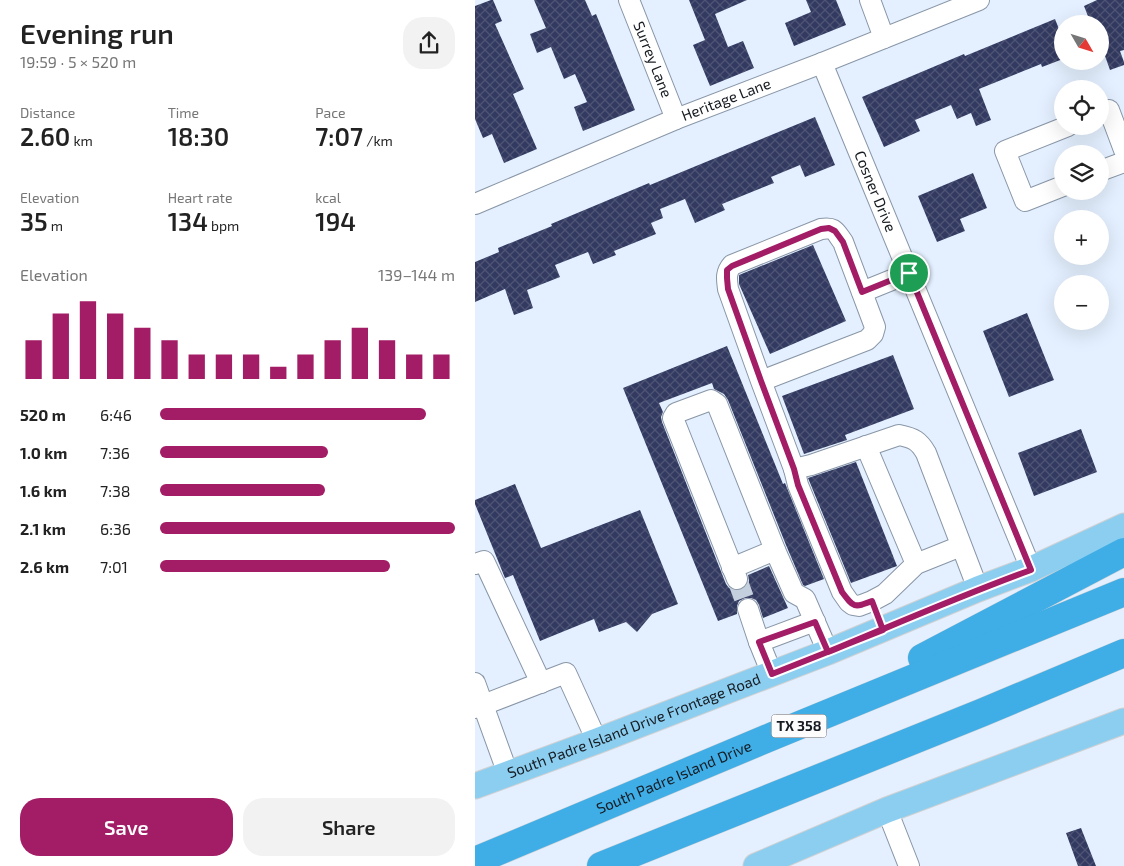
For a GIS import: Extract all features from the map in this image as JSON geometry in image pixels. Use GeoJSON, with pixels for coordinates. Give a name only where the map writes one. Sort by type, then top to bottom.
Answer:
{"type":"FeatureCollection","features":[{"type":"Feature","properties":{"kind":"highway"},"geometry":{"type":"LineString","coordinates":[[773,736],[1124,552]]}},
{"type":"Feature","properties":{"kind":"highway","name":"South Padre Island Drive"},"geometry":{"type":"LineString","coordinates":[[475,861],[1124,592]]}},
{"type":"Feature","properties":{"kind":"highway"},"geometry":{"type":"LineString","coordinates":[[601,866],[981,713],[1124,653]]}},
{"type":"Feature","properties":{"kind":"highway"},"geometry":{"type":"LineString","coordinates":[[981,713],[1124,667]]}},
{"type":"Feature","properties":{"kind":"main road","name":"South Padre Island Drive Frontage Road"},"geometry":{"type":"LineString","coordinates":[[475,786],[597,742],[883,630],[1031,570],[1124,526]]}},
{"type":"Feature","properties":{"kind":"main road"},"geometry":{"type":"LineString","coordinates":[[757,866],[887,810],[1124,721]]}},
{"type":"Feature","properties":{"kind":"street","name":"Surrey Lane"},"geometry":{"type":"LineString","coordinates":[[629,0],[676,119]]}},
{"type":"Feature","properties":{"kind":"street"},"geometry":{"type":"LineString","coordinates":[[870,0],[883,38]]}},
{"type":"Feature","properties":{"kind":"street","name":"Heritage Lane"},"geometry":{"type":"LineString","coordinates":[[476,201],[676,119],[979,0]]}},
{"type":"Feature","properties":{"kind":"street","name":"Cosner Drive"},"geometry":{"type":"LineString","coordinates":[[822,63],[1031,570]]}},
{"type":"Feature","properties":{"kind":"street"},"geometry":{"type":"LineString","coordinates":[[1109,110],[1124,150]]}},
{"type":"Feature","properties":{"kind":"street"},"geometry":{"type":"LineString","coordinates":[[1054,132],[1005,151],[1025,200],[1054,189]]}},
{"type":"Feature","properties":{"kind":"street"},"geometry":{"type":"LineString","coordinates":[[1109,168],[1124,162]]}},
{"type":"Feature","properties":{"kind":"street"},"geometry":{"type":"LineString","coordinates":[[761,381],[867,340],[873,334],[875,327],[843,242],[835,231],[829,228],[821,229],[732,266],[727,270],[727,278],[728,289],[761,381],[794,469],[798,485],[842,592],[853,605],[859,606],[872,601],[885,594],[916,564],[961,546]]}},
{"type":"Feature","properties":{"kind":"street"},"geometry":{"type":"LineString","coordinates":[[862,292],[909,273]]}},
{"type":"Feature","properties":{"kind":"street"},"geometry":{"type":"LineString","coordinates":[[775,550],[735,573],[673,418],[677,413],[711,400],[717,404],[794,593],[805,599],[828,652]]}},
{"type":"Feature","properties":{"kind":"street"},"geometry":{"type":"LineString","coordinates":[[794,469],[811,465],[899,434],[912,437],[921,444],[927,453],[978,590]]}},
{"type":"Feature","properties":{"kind":"street"},"geometry":{"type":"LineString","coordinates":[[866,446],[916,564]]}},
{"type":"Feature","properties":{"kind":"street"},"geometry":{"type":"LineString","coordinates":[[475,564],[484,561],[541,683]]}},
{"type":"Feature","properties":{"kind":"street"},"geometry":{"type":"LineString","coordinates":[[872,601],[883,630]]}},
{"type":"Feature","properties":{"kind":"street"},"geometry":{"type":"LineString","coordinates":[[748,609],[772,674]]}},
{"type":"Feature","properties":{"kind":"street"},"geometry":{"type":"LineString","coordinates":[[759,642],[815,622]]}},
{"type":"Feature","properties":{"kind":"street"},"geometry":{"type":"LineString","coordinates":[[479,707],[566,673],[597,742]]}},
{"type":"Feature","properties":{"kind":"street"},"geometry":{"type":"LineString","coordinates":[[475,683],[479,707],[508,774]]}},
{"type":"Feature","properties":{"kind":"street"},"geometry":{"type":"LineString","coordinates":[[887,810],[909,866]]}},
{"type":"Feature","properties":{"kind":"building"},"geometry":{"type":"Polygon","coordinates":[[[493,0],[502,21],[495,24],[524,89],[513,94],[537,149],[504,163],[492,134],[483,138],[475,119],[475,6],[493,0]]]}},
{"type":"Feature","properties":{"kind":"building"},"geometry":{"type":"Polygon","coordinates":[[[534,0],[585,0],[592,16],[596,14],[635,110],[583,131],[574,107],[587,102],[575,74],[564,79],[551,47],[537,53],[530,34],[546,28],[534,0]]]}},
{"type":"Feature","properties":{"kind":"building"},"geometry":{"type":"Polygon","coordinates":[[[689,0],[747,0],[715,14],[728,47],[743,41],[754,68],[710,86],[693,45],[705,40],[689,0]]]}},
{"type":"Feature","properties":{"kind":"building"},"geometry":{"type":"Polygon","coordinates":[[[806,0],[836,0],[846,25],[794,46],[785,23],[811,12],[806,0]]]}},
{"type":"Feature","properties":{"kind":"building"},"geometry":{"type":"Polygon","coordinates":[[[1097,0],[1124,0],[1124,50],[1120,51],[1124,65],[1110,70],[1109,67],[1109,15],[1088,15],[1084,6],[1097,0]]]}},
{"type":"Feature","properties":{"kind":"building"},"geometry":{"type":"Polygon","coordinates":[[[1054,19],[1054,62],[1042,67],[1041,64],[979,89],[991,120],[976,126],[971,113],[957,119],[951,105],[915,120],[920,131],[884,147],[862,97],[964,54],[965,56],[1054,19]]]}},
{"type":"Feature","properties":{"kind":"building"},"geometry":{"type":"Polygon","coordinates":[[[815,117],[835,165],[805,177],[800,165],[771,177],[774,183],[722,204],[725,210],[695,223],[685,199],[660,209],[663,218],[651,223],[656,234],[614,251],[616,255],[593,264],[588,252],[555,265],[560,277],[527,290],[533,308],[514,315],[505,289],[475,302],[475,262],[499,252],[498,248],[649,183],[650,185],[815,117]]]}},
{"type":"Feature","properties":{"kind":"building"},"geometry":{"type":"Polygon","coordinates":[[[973,173],[987,208],[960,219],[965,231],[937,242],[918,196],[973,173]]]}},
{"type":"Feature","properties":{"kind":"building"},"geometry":{"type":"Polygon","coordinates":[[[813,245],[846,321],[770,354],[739,284],[739,275],[813,245]]]}},
{"type":"Feature","properties":{"kind":"building"},"geometry":{"type":"Polygon","coordinates":[[[1027,313],[1054,380],[1009,397],[983,331],[1027,313]]]}},
{"type":"Feature","properties":{"kind":"building"},"geometry":{"type":"Polygon","coordinates":[[[727,346],[824,579],[805,586],[803,585],[724,394],[714,389],[712,383],[659,403],[663,412],[662,422],[726,584],[735,591],[742,590],[749,581],[748,575],[769,566],[788,608],[763,618],[756,600],[745,598],[739,601],[737,614],[718,621],[623,388],[727,346]]]}},
{"type":"Feature","properties":{"kind":"building"},"geometry":{"type":"Polygon","coordinates":[[[893,355],[914,409],[845,435],[847,440],[804,454],[782,396],[893,355]]]}},
{"type":"Feature","properties":{"kind":"building"},"geometry":{"type":"Polygon","coordinates":[[[1081,429],[1097,472],[1034,496],[1018,453],[1081,429]]]}},
{"type":"Feature","properties":{"kind":"building"},"geometry":{"type":"Polygon","coordinates":[[[856,462],[897,566],[851,583],[808,478],[856,462]]]}},
{"type":"Feature","properties":{"kind":"building"},"geometry":{"type":"Polygon","coordinates":[[[515,484],[541,548],[640,510],[678,604],[652,614],[637,632],[626,622],[599,632],[594,619],[540,641],[513,575],[505,578],[475,504],[475,500],[515,484]]]}},
{"type":"Feature","properties":{"kind":"building"},"geometry":{"type":"Polygon","coordinates":[[[1081,828],[1096,866],[1078,866],[1066,833],[1081,828]]]}},
{"type":"Feature","properties":{"kind":"tunnel"},"geometry":{"type":"LineString","coordinates":[[737,579],[748,609]]}},
{"type":"Feature","properties":{"kind":"route"},"geometry":{"type":"LineString","coordinates":[[909,273],[862,292],[843,242],[835,231],[829,228],[821,229],[776,247],[727,270],[728,289],[794,469],[798,485],[842,592],[853,605],[859,606],[872,601],[883,630],[828,652],[772,674],[759,642],[815,622],[828,652],[883,630],[978,590],[1031,570],[909,273]]}}]}
